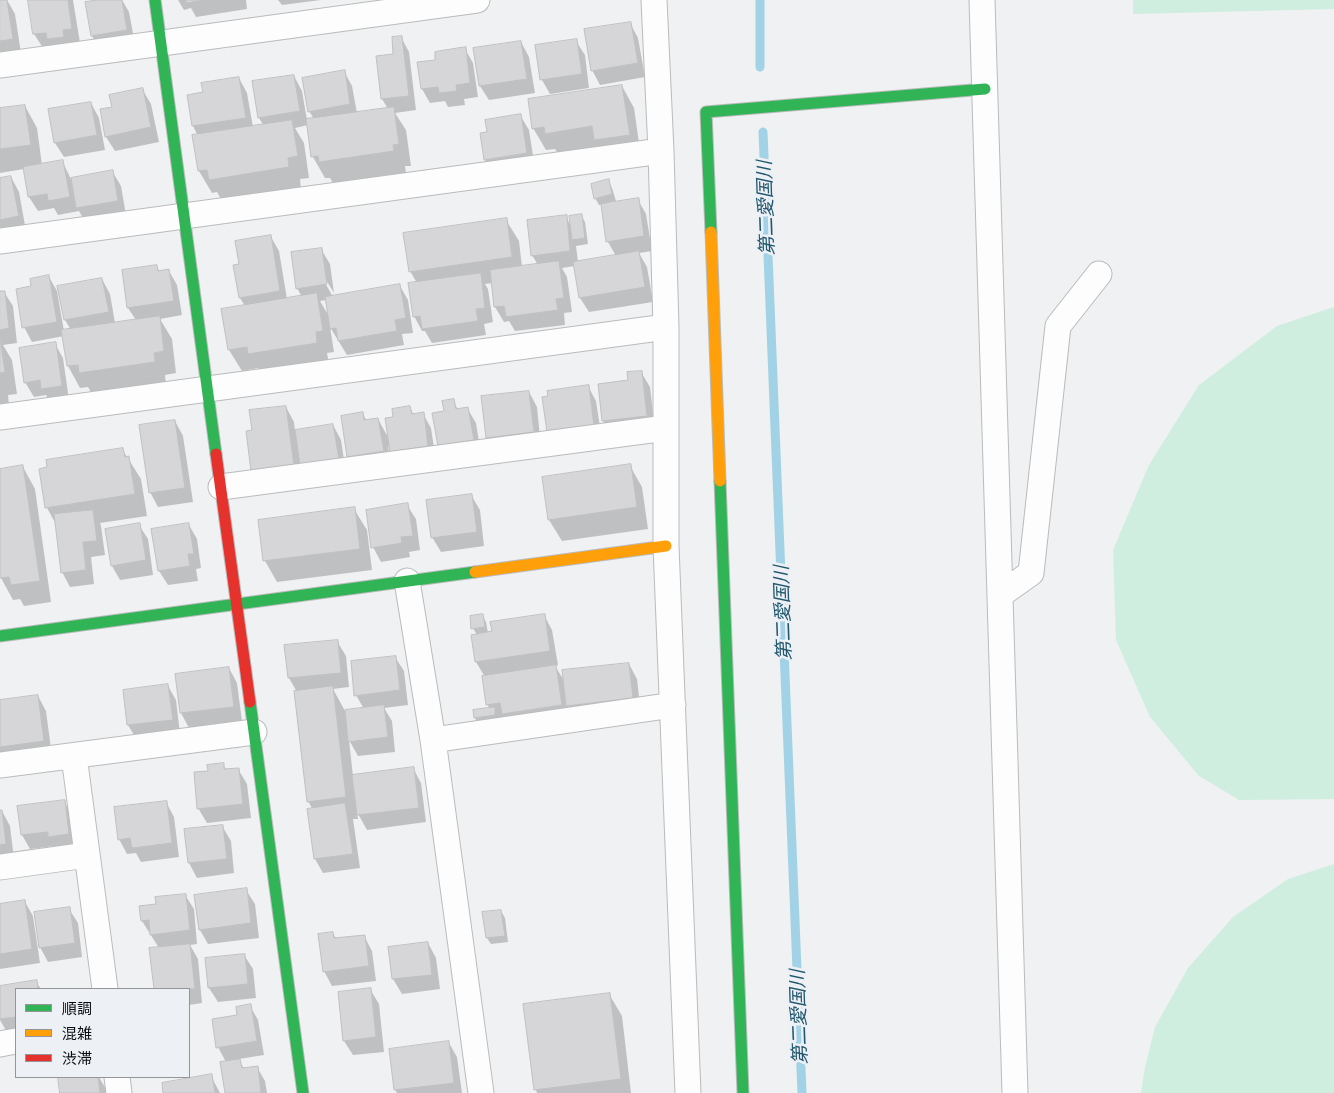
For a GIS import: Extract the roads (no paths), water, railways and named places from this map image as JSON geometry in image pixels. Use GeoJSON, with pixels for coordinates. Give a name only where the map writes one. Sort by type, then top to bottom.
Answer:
{"type":"FeatureCollection","features":[{"type":"Feature","properties":{"kind":"street"},"geometry":{"type":"LineString","coordinates":[[155,0],[303,1093]]}},
{"type":"Feature","properties":{"kind":"street"},"geometry":{"type":"LineString","coordinates":[[0,65],[477,0]]}},
{"type":"Feature","properties":{"kind":"street"},"geometry":{"type":"LineString","coordinates":[[654,0],[666,327],[666,546],[688,1093]]}},
{"type":"Feature","properties":{"kind":"street"},"geometry":{"type":"LineString","coordinates":[[982,0],[1016,1093]]}},
{"type":"Feature","properties":{"kind":"street"},"geometry":{"type":"LineString","coordinates":[[743,1093],[706,112],[985,89]]}},
{"type":"Feature","properties":{"kind":"street"},"geometry":{"type":"LineString","coordinates":[[0,241],[661,151]]}},
{"type":"Feature","properties":{"kind":"street"},"geometry":{"type":"LineString","coordinates":[[1000,595],[1031,574],[1058,326],[1099,274]]}},
{"type":"Feature","properties":{"kind":"street"},"geometry":{"type":"LineString","coordinates":[[0,417],[666,327]]}},
{"type":"Feature","properties":{"kind":"street"},"geometry":{"type":"LineString","coordinates":[[221,487],[666,428]]}},
{"type":"Feature","properties":{"kind":"street"},"geometry":{"type":"LineString","coordinates":[[0,636],[666,546]]}},
{"type":"Feature","properties":{"kind":"street"},"geometry":{"type":"LineString","coordinates":[[407,581],[433,740],[481,1093]]}},
{"type":"Feature","properties":{"kind":"street"},"geometry":{"type":"LineString","coordinates":[[433,740],[673,705]]}},
{"type":"Feature","properties":{"kind":"street"},"geometry":{"type":"LineString","coordinates":[[0,765],[254,732]]}},
{"type":"Feature","properties":{"kind":"street"},"geometry":{"type":"LineString","coordinates":[[74,756],[105,988]]}},
{"type":"Feature","properties":{"kind":"street"},"geometry":{"type":"LineString","coordinates":[[0,867],[88,855]]}},
{"type":"Feature","properties":{"kind":"street"},"geometry":{"type":"LineString","coordinates":[[0,1044],[15,1041]]}},
{"type":"Feature","properties":{"kind":"street"},"geometry":{"type":"LineString","coordinates":[[117,1078],[119,1093]]}},
{"type":"Feature","properties":{"kind":"waterway","name":"第二愛国川"},"geometry":{"type":"LineString","coordinates":[[760,0],[760,67]]}},
{"type":"Feature","properties":{"kind":"waterway","name":"第二愛国川"},"geometry":{"type":"LineString","coordinates":[[763,132],[802,1093]]}}]}
